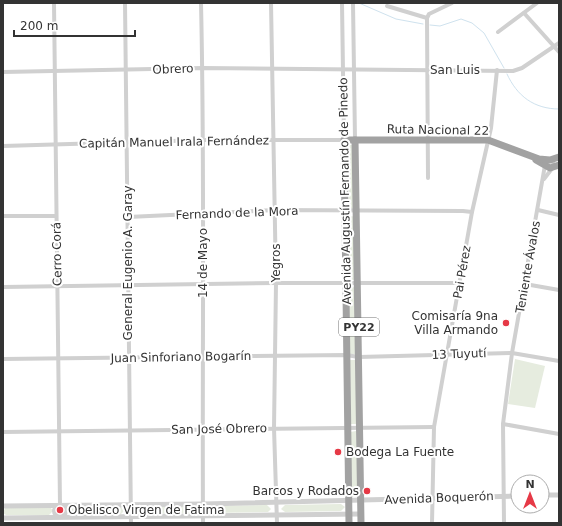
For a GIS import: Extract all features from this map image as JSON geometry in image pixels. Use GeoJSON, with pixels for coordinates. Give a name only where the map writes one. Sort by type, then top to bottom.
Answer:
{"type":"FeatureCollection","features":[{"type":"Feature","properties":{"kind":"highway","name":"Ruta Nacional 22"},"geometry":{"type":"LineString","coordinates":[[344,140],[488,140],[556,166]]}},
{"type":"Feature","properties":{"kind":"highway","name":"Avenida Augustín Fernando de Pinedo"},"geometry":{"type":"LineString","coordinates":[[344,140],[349,523]]}},
{"type":"Feature","properties":{"kind":"highway","name":"Avenida Augustín Fernando de Pinedo"},"geometry":{"type":"LineString","coordinates":[[355,140],[360,428],[360,523]]}},
{"type":"Feature","properties":{"kind":"highway"},"geometry":{"type":"LineString","coordinates":[[547,163],[559,157]]}},
{"type":"Feature","properties":{"kind":"street","name":"Cerro Corá"},"geometry":{"type":"LineString","coordinates":[[54,3],[60,505],[54,511],[60,520],[66,511],[64,507],[60,505]]}},
{"type":"Feature","properties":{"kind":"street","name":"General Eugenio A. Garay"},"geometry":{"type":"LineString","coordinates":[[125,3],[129,281],[127,285],[131,431],[131,523]]}},
{"type":"Feature","properties":{"kind":"street","name":"14 de Mayo"},"geometry":{"type":"LineString","coordinates":[[201,3],[204,140],[202,214],[204,523]]}},
{"type":"Feature","properties":{"kind":"street","name":"Yegros"},"geometry":{"type":"LineString","coordinates":[[271,3],[276,283],[274,428],[277,523]]}},
{"type":"Feature","properties":{"kind":"street","name":"Avenida Augustín Fernando de Pinedo"},"geometry":{"type":"LineString","coordinates":[[342,3],[344,140]]}},
{"type":"Feature","properties":{"kind":"street","name":"Avenida Augustín Fernando de Pinedo"},"geometry":{"type":"LineString","coordinates":[[353,3],[355,140]]}},
{"type":"Feature","properties":{"kind":"street"},"geometry":{"type":"LineString","coordinates":[[428,178],[427,18],[429,14],[452,3]]}},
{"type":"Feature","properties":{"kind":"street"},"geometry":{"type":"LineString","coordinates":[[498,32],[538,3]]}},
{"type":"Feature","properties":{"kind":"street"},"geometry":{"type":"LineString","coordinates":[[387,6],[427,18]]}},
{"type":"Feature","properties":{"kind":"street"},"geometry":{"type":"LineString","coordinates":[[524,13],[559,52]]}},
{"type":"Feature","properties":{"kind":"street","name":"San Luis"},"geometry":{"type":"LineString","coordinates":[[343,69],[513,71],[522,68],[559,43]]}},
{"type":"Feature","properties":{"kind":"street","name":"Obrero"},"geometry":{"type":"LineString","coordinates":[[3,72],[202,68],[343,69]]}},
{"type":"Feature","properties":{"kind":"street","name":"Pai Pérez"},"geometry":{"type":"LineString","coordinates":[[432,523],[434,427],[472,212],[491,128],[497,70]]}},
{"type":"Feature","properties":{"kind":"street","name":"Capitán Manuel Irala Fernández"},"geometry":{"type":"LineString","coordinates":[[3,146],[204,140],[344,140]]}},
{"type":"Feature","properties":{"kind":"street","name":"Teniente Ávalos"},"geometry":{"type":"LineString","coordinates":[[504,523],[503,424],[512,352],[547,163]]}},
{"type":"Feature","properties":{"kind":"street"},"geometry":{"type":"LineString","coordinates":[[544,179],[556,166]]}},
{"type":"Feature","properties":{"kind":"street","name":"Fernando de la Mora"},"geometry":{"type":"LineString","coordinates":[[128,217],[275,210],[472,212]]}},
{"type":"Feature","properties":{"kind":"street"},"geometry":{"type":"LineString","coordinates":[[538,210],[559,215]]}},
{"type":"Feature","properties":{"kind":"street"},"geometry":{"type":"LineString","coordinates":[[3,216],[56,216]]}},
{"type":"Feature","properties":{"kind":"street"},"geometry":{"type":"LineString","coordinates":[[3,287],[57,285],[276,283],[460,283]]}},
{"type":"Feature","properties":{"kind":"street"},"geometry":{"type":"LineString","coordinates":[[525,284],[559,290]]}},
{"type":"Feature","properties":{"kind":"street","name":"13 Tuyutí"},"geometry":{"type":"LineString","coordinates":[[359,357],[512,352],[559,362]]}},
{"type":"Feature","properties":{"kind":"street","name":"Juan Sinforiano Bogarín"},"geometry":{"type":"LineString","coordinates":[[3,359],[346,355],[359,357]]}},
{"type":"Feature","properties":{"kind":"street"},"geometry":{"type":"LineString","coordinates":[[503,424],[559,434]]}},
{"type":"Feature","properties":{"kind":"street","name":"San José Obrero"},"geometry":{"type":"LineString","coordinates":[[3,432],[434,427]]}},
{"type":"Feature","properties":{"kind":"street","name":"Avenida Boquerón"},"geometry":{"type":"LineString","coordinates":[[3,506],[276,503],[510,496]]}},
{"type":"Feature","properties":{"kind":"street"},"geometry":{"type":"LineString","coordinates":[[3,518],[60,520],[131,516],[360,514]]}},
{"type":"Feature","properties":{"kind":"shaded area"},"geometry":{"type":"Polygon","coordinates":[[[347,145],[355,145],[355,210],[349,210],[347,145]]]}},
{"type":"Feature","properties":{"kind":"shaded area"},"geometry":{"type":"Polygon","coordinates":[[[355,216],[356,280],[349,280],[348,217],[355,216]]]}},
{"type":"Feature","properties":{"kind":"shaded area"},"geometry":{"type":"Polygon","coordinates":[[[355,287],[357,354],[350,354],[349,288],[355,287]]]}},
{"type":"Feature","properties":{"kind":"shaded area"},"geometry":{"type":"Polygon","coordinates":[[[515,359],[545,366],[535,408],[508,404],[515,359]]]}},
{"type":"Feature","properties":{"kind":"shaded area"},"geometry":{"type":"Polygon","coordinates":[[[350,360],[356,360],[357,424],[351,424],[350,360]]]}},
{"type":"Feature","properties":{"kind":"shaded area"},"geometry":{"type":"Polygon","coordinates":[[[356,431],[358,497],[352,497],[350,432],[356,431]]]}},
{"type":"Feature","properties":{"kind":"shaded area"},"geometry":{"type":"Polygon","coordinates":[[[341,504],[345,507],[341,511],[285,512],[281,509],[285,505],[341,504]]]}},
{"type":"Feature","properties":{"kind":"shaded area"},"geometry":{"type":"Polygon","coordinates":[[[267,505],[271,509],[268,512],[211,513],[207,510],[211,506],[267,505]]]}},
{"type":"Feature","properties":{"kind":"shaded area"},"geometry":{"type":"Polygon","coordinates":[[[197,506],[199,511],[196,513],[140,514],[136,510],[138,507],[197,506]]]}},
{"type":"Feature","properties":{"kind":"shaded area"},"geometry":{"type":"Polygon","coordinates":[[[121,507],[124,511],[121,514],[73,515],[69,511],[73,508],[121,507]]]}},
{"type":"Feature","properties":{"kind":"shaded area"},"geometry":{"type":"Polygon","coordinates":[[[5,508],[51,508],[53,511],[49,515],[6,515],[3,513],[5,508]]]}},
{"type":"Feature","properties":{"kind":"waterway"},"geometry":{"type":"LineString","coordinates":[[359,3],[396,19],[423,24]]}},
{"type":"Feature","properties":{"kind":"waterway"},"geometry":{"type":"LineString","coordinates":[[430,25],[440,26],[461,19],[472,23],[484,33],[504,68]]}},
{"type":"Feature","properties":{"kind":"waterway"},"geometry":{"type":"LineString","coordinates":[[507,74],[516,89],[527,100],[542,107],[559,109]]}},
{"type":"Feature","properties":{"kind":"place","name":"Comisaría 9na Villa Armando"},"geometry":{"type":"Point","coordinates":[506,323]}},
{"type":"Feature","properties":{"kind":"place","name":"Bodega La Fuente"},"geometry":{"type":"Point","coordinates":[338,452]}},
{"type":"Feature","properties":{"kind":"place","name":"Barcos y Rodados"},"geometry":{"type":"Point","coordinates":[367,491]}},
{"type":"Feature","properties":{"kind":"place","name":"Obelisco Virgen de Fatima"},"geometry":{"type":"Point","coordinates":[60,510]}}]}
